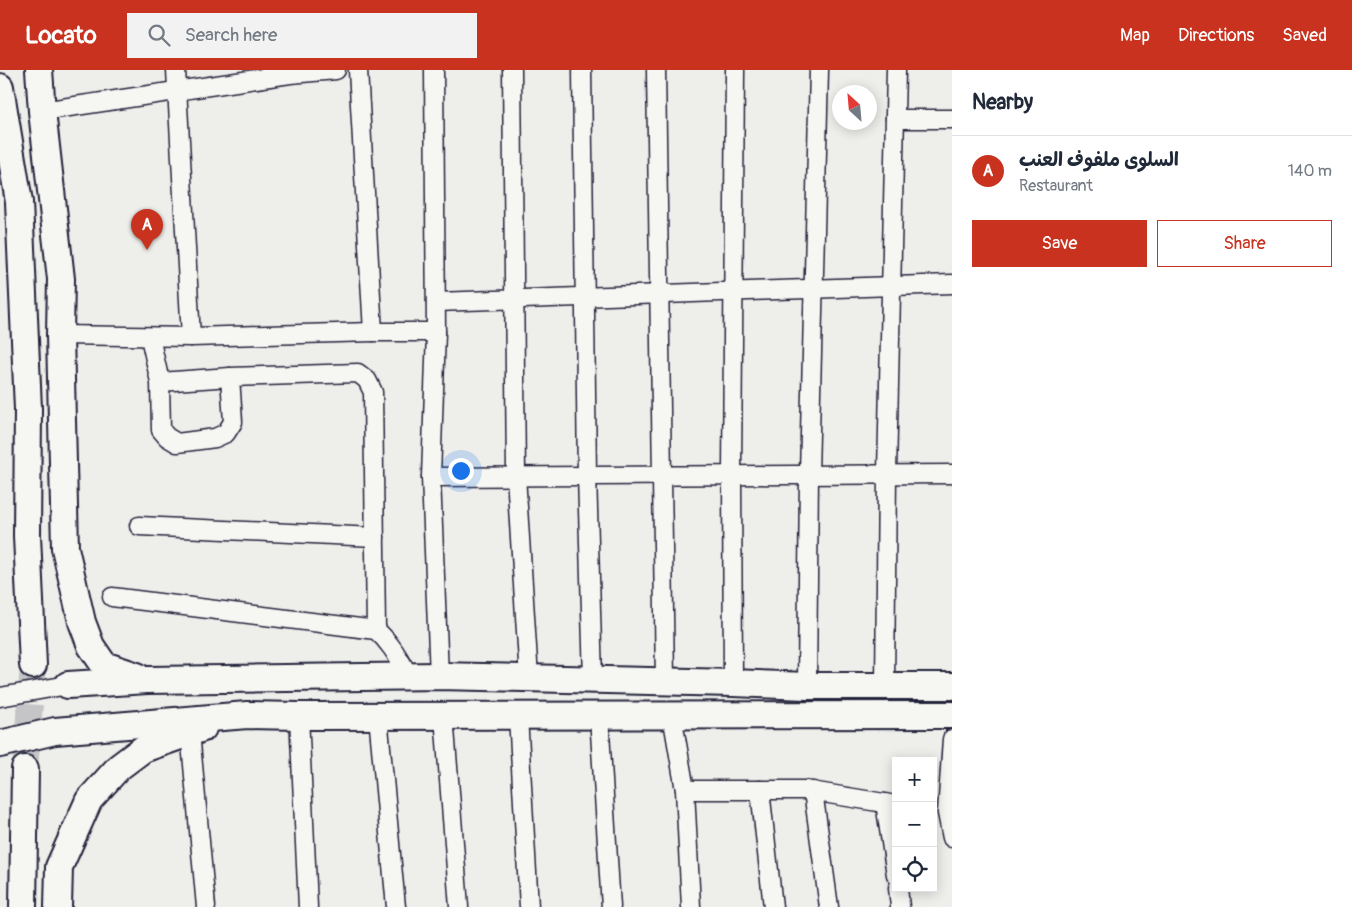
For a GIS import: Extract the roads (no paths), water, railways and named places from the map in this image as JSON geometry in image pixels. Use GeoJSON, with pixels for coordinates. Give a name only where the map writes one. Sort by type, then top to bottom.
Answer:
{"type":"FeatureCollection","features":[{"type":"Feature","properties":{"kind":"highway"},"geometry":{"type":"LineString","coordinates":[[39,70],[61,279],[60,335],[66,548],[82,622],[91,646],[104,665],[147,680]]}},
{"type":"Feature","properties":{"kind":"highway"},"geometry":{"type":"LineString","coordinates":[[0,86],[19,202],[28,408],[28,536],[33,665]]}},
{"type":"Feature","properties":{"kind":"highway"},"geometry":{"type":"LineString","coordinates":[[68,685],[147,680],[439,676],[807,686],[952,686]]}},
{"type":"Feature","properties":{"kind":"highway"},"geometry":{"type":"LineString","coordinates":[[0,744],[55,731],[247,715],[952,714]]}},
{"type":"Feature","properties":{"kind":"highway"},"geometry":{"type":"LineString","coordinates":[[58,907],[59,867],[88,800],[119,767],[143,749],[190,732],[247,715]]}},
{"type":"Feature","properties":{"kind":"highway"},"geometry":{"type":"LineString","coordinates":[[23,907],[25,769]]}},
{"type":"Feature","properties":{"kind":"street"},"geometry":{"type":"LineString","coordinates":[[176,70],[191,337]]}},
{"type":"Feature","properties":{"kind":"street"},"geometry":{"type":"LineString","coordinates":[[42,111],[290,72],[336,70]]}},
{"type":"Feature","properties":{"kind":"street"},"geometry":{"type":"LineString","coordinates":[[358,70],[373,332]]}},
{"type":"Feature","properties":{"kind":"street"},"geometry":{"type":"LineString","coordinates":[[434,70],[436,332],[431,477],[439,676]]}},
{"type":"Feature","properties":{"kind":"street"},"geometry":{"type":"LineString","coordinates":[[512,70],[516,476],[529,678]]}},
{"type":"Feature","properties":{"kind":"street"},"geometry":{"type":"LineString","coordinates":[[582,70],[587,476],[592,680]]}},
{"type":"Feature","properties":{"kind":"street"},"geometry":{"type":"LineString","coordinates":[[656,70],[665,681]]}},
{"type":"Feature","properties":{"kind":"street"},"geometry":{"type":"LineString","coordinates":[[734,683],[732,474],[735,70]]}},
{"type":"Feature","properties":{"kind":"street"},"geometry":{"type":"LineString","coordinates":[[807,686],[809,474],[819,70]]}},
{"type":"Feature","properties":{"kind":"street"},"geometry":{"type":"LineString","coordinates":[[885,686],[887,473],[896,70]]}},
{"type":"Feature","properties":{"kind":"street"},"geometry":{"type":"LineString","coordinates":[[895,119],[952,118]]}},
{"type":"Feature","properties":{"kind":"street"},"geometry":{"type":"LineString","coordinates":[[436,302],[952,284]]}},
{"type":"Feature","properties":{"kind":"street"},"geometry":{"type":"LineString","coordinates":[[60,335],[191,337],[436,332]]}},
{"type":"Feature","properties":{"kind":"street"},"geometry":{"type":"LineString","coordinates":[[150,337],[160,382],[161,430],[167,438],[177,443],[215,438],[226,433],[233,422],[230,377]]}},
{"type":"Feature","properties":{"kind":"street"},"geometry":{"type":"LineString","coordinates":[[160,382],[230,377],[358,373],[367,380],[373,392],[376,630]]}},
{"type":"Feature","properties":{"kind":"street"},"geometry":{"type":"LineString","coordinates":[[431,477],[952,474]]}},
{"type":"Feature","properties":{"kind":"street"},"geometry":{"type":"LineString","coordinates":[[139,526],[375,537]]}},
{"type":"Feature","properties":{"kind":"street"},"geometry":{"type":"LineString","coordinates":[[112,597],[376,630],[394,649],[409,676]]}},
{"type":"Feature","properties":{"kind":"street"},"geometry":{"type":"LineString","coordinates":[[0,697],[68,685]]}},
{"type":"Feature","properties":{"kind":"street"},"geometry":{"type":"LineString","coordinates":[[672,715],[685,790],[691,907]]}},
{"type":"Feature","properties":{"kind":"street"},"geometry":{"type":"LineString","coordinates":[[299,716],[308,907]]}},
{"type":"Feature","properties":{"kind":"street"},"geometry":{"type":"LineString","coordinates":[[378,716],[396,907]]}},
{"type":"Feature","properties":{"kind":"street"},"geometry":{"type":"LineString","coordinates":[[444,716],[459,907]]}},
{"type":"Feature","properties":{"kind":"street"},"geometry":{"type":"LineString","coordinates":[[518,716],[529,907]]}},
{"type":"Feature","properties":{"kind":"street"},"geometry":{"type":"LineString","coordinates":[[599,716],[611,907]]}},
{"type":"Feature","properties":{"kind":"street"},"geometry":{"type":"LineString","coordinates":[[190,732],[206,907]]}},
{"type":"Feature","properties":{"kind":"street"},"geometry":{"type":"LineString","coordinates":[[952,739],[944,813],[952,838]]}},
{"type":"Feature","properties":{"kind":"street"},"geometry":{"type":"LineString","coordinates":[[685,790],[813,791],[890,804],[894,847]]}},
{"type":"Feature","properties":{"kind":"street"},"geometry":{"type":"LineString","coordinates":[[760,790],[774,907]]}},
{"type":"Feature","properties":{"kind":"street"},"geometry":{"type":"LineString","coordinates":[[813,791],[829,907]]}},
{"type":"Feature","properties":{"kind":"street"},"geometry":{"type":"LineString","coordinates":[[898,892],[900,907]]}},
{"type":"Feature","properties":{"kind":"tunnel"},"geometry":{"type":"LineString","coordinates":[[25,769],[33,665]]}},
{"type":"Feature","properties":{"kind":"place","name":"السلوى ملفوف العنب"},"geometry":{"type":"Point","coordinates":[147,250]}}]}
